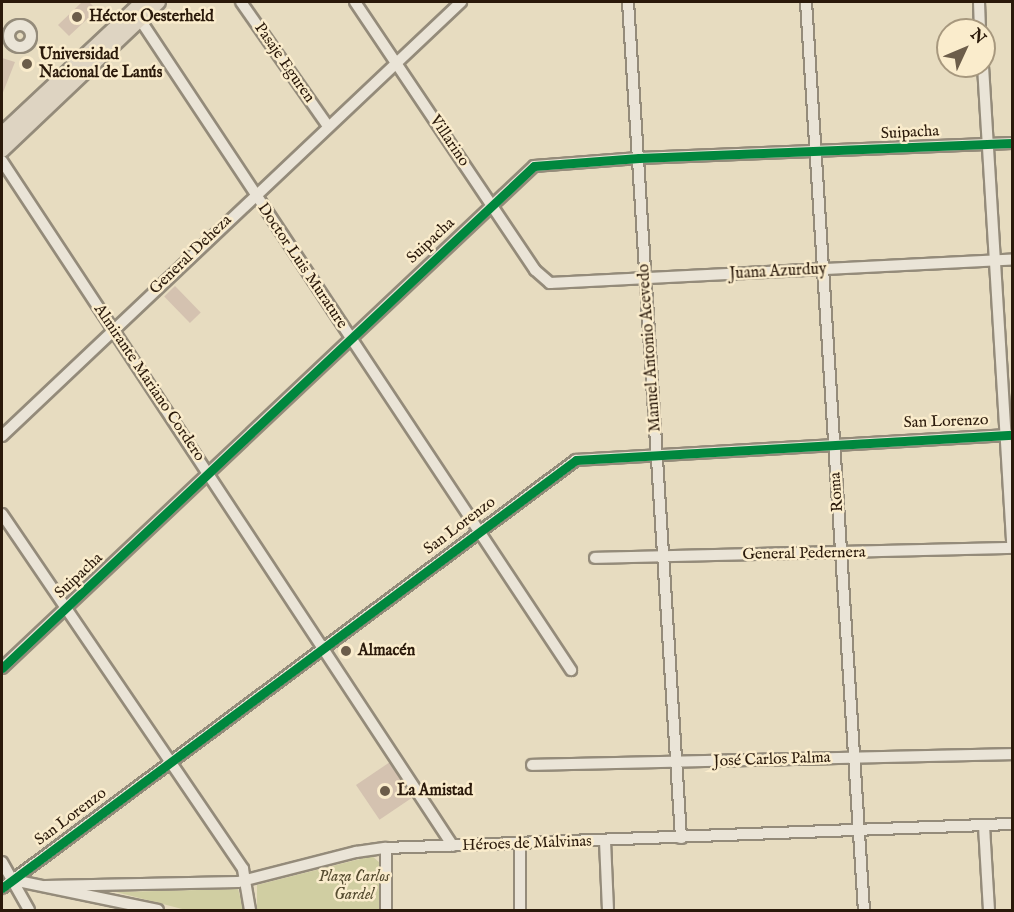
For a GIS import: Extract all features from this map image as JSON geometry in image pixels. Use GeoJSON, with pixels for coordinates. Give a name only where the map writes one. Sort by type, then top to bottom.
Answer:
{"type":"FeatureCollection","features":[{"type":"Feature","properties":{"kind":"main road"},"geometry":{"type":"LineString","coordinates":[[2,134],[139,10],[158,2]]}},
{"type":"Feature","properties":{"kind":"main road"},"geometry":{"type":"LineString","coordinates":[[2,150],[139,10]]}},
{"type":"Feature","properties":{"kind":"street","name":"Pasaje Eguren"},"geometry":{"type":"LineString","coordinates":[[242,2],[327,125]]}},
{"type":"Feature","properties":{"kind":"street","name":"Villarino"},"geometry":{"type":"LineString","coordinates":[[355,2],[544,280]]}},
{"type":"Feature","properties":{"kind":"street","name":"General Deheza"},"geometry":{"type":"LineString","coordinates":[[2,436],[327,125],[461,2]]}},
{"type":"Feature","properties":{"kind":"street","name":"Manuel Antonio Acevedo"},"geometry":{"type":"LineString","coordinates":[[628,2],[681,838]]}},
{"type":"Feature","properties":{"kind":"street","name":"Roma"},"geometry":{"type":"LineString","coordinates":[[806,2],[864,910]]}},
{"type":"Feature","properties":{"kind":"street"},"geometry":{"type":"LineString","coordinates":[[979,2],[980,18]]}},
{"type":"Feature","properties":{"kind":"street","name":"Doctor Luis Murature"},"geometry":{"type":"LineString","coordinates":[[139,10],[254,195],[571,670]]}},
{"type":"Feature","properties":{"kind":"street"},"geometry":{"type":"LineString","coordinates":[[984,78],[1009,435],[1012,547]]}},
{"type":"Feature","properties":{"kind":"street","name":"Suipacha"},"geometry":{"type":"LineString","coordinates":[[2,668],[210,474],[350,337],[491,205],[528,171],[542,163],[1012,143]]}},
{"type":"Feature","properties":{"kind":"street","name":"Almirante Mariano Cordero"},"geometry":{"type":"LineString","coordinates":[[2,161],[453,846]]}},
{"type":"Feature","properties":{"kind":"street","name":"Juana Azurduy"},"geometry":{"type":"LineString","coordinates":[[544,280],[645,280],[1012,260]]}},
{"type":"Feature","properties":{"kind":"street","name":"San Lorenzo"},"geometry":{"type":"LineString","coordinates":[[2,888],[576,460],[833,442],[1009,435]]}},
{"type":"Feature","properties":{"kind":"street"},"geometry":{"type":"LineString","coordinates":[[2,513],[171,760],[247,880],[250,910]]}},
{"type":"Feature","properties":{"kind":"street","name":"General Pedernera"},"geometry":{"type":"LineString","coordinates":[[595,558],[841,554],[1012,547]]}},
{"type":"Feature","properties":{"kind":"street","name":"José Carlos Palma"},"geometry":{"type":"LineString","coordinates":[[532,765],[676,764],[1012,754]]}},
{"type":"Feature","properties":{"kind":"street","name":"Héroes de Malvinas"},"geometry":{"type":"LineString","coordinates":[[45,886],[247,880],[356,852],[386,848],[1012,824]]}},
{"type":"Feature","properties":{"kind":"street"},"geometry":{"type":"LineString","coordinates":[[984,826],[989,910]]}},
{"type":"Feature","properties":{"kind":"street"},"geometry":{"type":"LineString","coordinates":[[605,841],[608,910]]}},
{"type":"Feature","properties":{"kind":"street"},"geometry":{"type":"LineString","coordinates":[[520,844],[520,910]]}},
{"type":"Feature","properties":{"kind":"street"},"geometry":{"type":"LineString","coordinates":[[386,848],[386,910]]}},
{"type":"Feature","properties":{"kind":"street"},"geometry":{"type":"LineString","coordinates":[[2,862],[29,910]]}},
{"type":"Feature","properties":{"kind":"street","name":"Héroes de Malvinas"},"geometry":{"type":"LineString","coordinates":[[13,879],[158,910]]}},
{"type":"Feature","properties":{"kind":"green space","name":"Plaza Carlos Gardel"},"geometry":{"type":"Polygon","coordinates":[[[372,856],[380,863],[380,910],[257,910],[257,885],[372,856]]]}},
{"type":"Feature","properties":{"kind":"green space"},"geometry":{"type":"Polygon","coordinates":[[[238,889],[244,910],[186,910],[116,892],[238,889]]]}},
{"type":"Feature","properties":{"kind":"building","name":"Héctor Oesterheld"},"geometry":{"type":"Polygon","coordinates":[[[82,2],[89,2],[97,10],[69,36],[58,25],[82,2]]]}},
{"type":"Feature","properties":{"kind":"building"},"geometry":{"type":"Polygon","coordinates":[[[2,58],[15,62],[2,95],[2,58]]]}},
{"type":"Feature","properties":{"kind":"building"},"geometry":{"type":"Polygon","coordinates":[[[175,286],[201,313],[190,323],[164,296],[175,286]]]}},
{"type":"Feature","properties":{"kind":"building","name":"La Amistad"},"geometry":{"type":"Polygon","coordinates":[[[390,762],[413,797],[379,820],[356,785],[390,762]]]}},
{"type":"Feature","properties":{"kind":"cycle path"},"geometry":{"type":"LineString","coordinates":[[2,668],[534,166],[639,158],[1012,143]]}},
{"type":"Feature","properties":{"kind":"cycle path"},"geometry":{"type":"LineString","coordinates":[[2,888],[576,460],[1012,435]]}},
{"type":"Feature","properties":{"kind":"place","name":"Héctor Oesterheld"},"geometry":{"type":"Point","coordinates":[77,17]}},
{"type":"Feature","properties":{"kind":"place","name":"Universidad Nacional de Lanús"},"geometry":{"type":"Point","coordinates":[27,64]}},
{"type":"Feature","properties":{"kind":"place","name":"Almacén"},"geometry":{"type":"Point","coordinates":[346,651]}},
{"type":"Feature","properties":{"kind":"place","name":"La Amistad"},"geometry":{"type":"Point","coordinates":[385,791]}}]}
